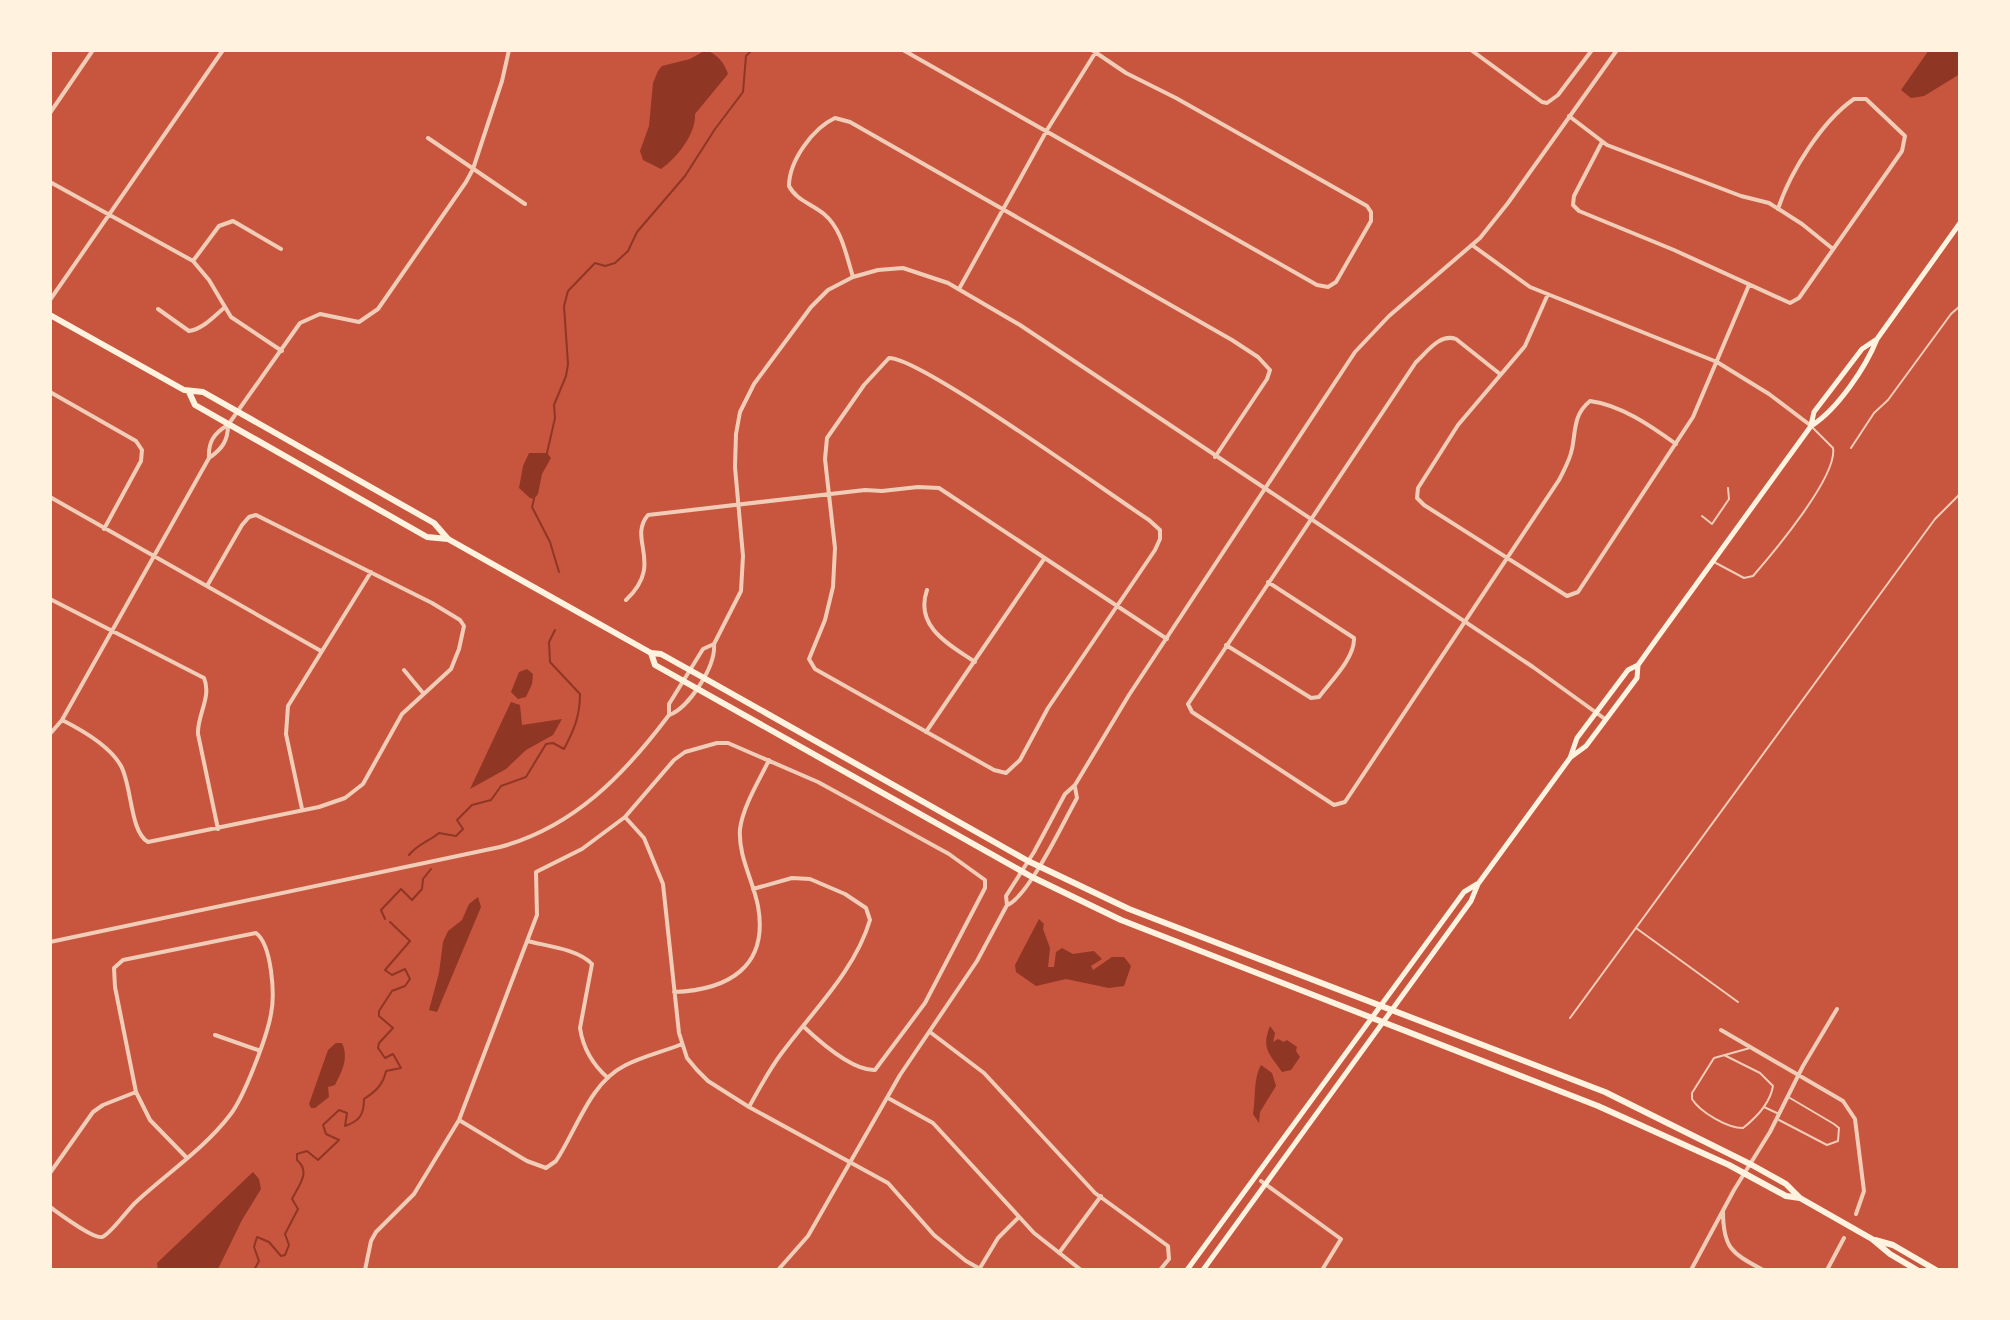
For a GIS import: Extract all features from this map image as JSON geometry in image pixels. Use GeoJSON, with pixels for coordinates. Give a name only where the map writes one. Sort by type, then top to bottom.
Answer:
{"type":"FeatureCollection","features":[{"type":"Feature","properties":{"kind":"main road"},"geometry":{"type":"LineString","coordinates":[[1203,1270],[1471,901],[1478,884],[1570,758],[1577,738],[1628,670],[1638,665],[1811,426],[1824,418],[1839,399],[1870,356],[1877,339],[1960,223]]}},
{"type":"Feature","properties":{"kind":"main road"},"geometry":{"type":"LineString","coordinates":[[50,315],[189,392],[203,392],[434,523],[448,539],[651,653],[661,654],[1039,867],[1115,904],[1605,1092],[1786,1184],[1800,1198],[1872,1239],[1917,1270]]}},
{"type":"Feature","properties":{"kind":"main road"},"geometry":{"type":"LineString","coordinates":[[1811,426],[1814,412],[1845,371],[1862,349],[1877,339]]}},
{"type":"Feature","properties":{"kind":"main road"},"geometry":{"type":"LineString","coordinates":[[189,392],[195,405],[228,425],[427,537],[448,539]]}},
{"type":"Feature","properties":{"kind":"main road"},"geometry":{"type":"LineString","coordinates":[[651,653],[655,665],[1020,871],[1121,920],[1598,1106],[1744,1173],[1786,1196],[1800,1198]]}},
{"type":"Feature","properties":{"kind":"main road"},"geometry":{"type":"LineString","coordinates":[[1570,758],[1586,746],[1637,678],[1638,665]]}},
{"type":"Feature","properties":{"kind":"main road"},"geometry":{"type":"LineString","coordinates":[[1187,1270],[1464,892],[1478,884]]}},
{"type":"Feature","properties":{"kind":"main road"},"geometry":{"type":"LineString","coordinates":[[1872,1239],[1893,1245],[1936,1270]]}},
{"type":"Feature","properties":{"kind":"street"},"geometry":{"type":"LineString","coordinates":[[50,113],[93,50]]}},
{"type":"Feature","properties":{"kind":"street"},"geometry":{"type":"LineString","coordinates":[[50,300],[223,50]]}},
{"type":"Feature","properties":{"kind":"street"},"geometry":{"type":"LineString","coordinates":[[209,458],[208,446],[218,431],[228,425],[300,323],[316,314],[359,322],[374,314],[447,212],[473,169],[509,50]]}},
{"type":"Feature","properties":{"kind":"street"},"geometry":{"type":"LineString","coordinates":[[903,50],[1047,130],[1317,285],[1332,286],[1340,276],[1371,221],[1371,212],[1367,206],[1126,73],[1095,51],[1047,130],[959,289]]}},
{"type":"Feature","properties":{"kind":"street"},"geometry":{"type":"LineString","coordinates":[[1471,50],[1547,103],[1558,95],[1592,50]]}},
{"type":"Feature","properties":{"kind":"street"},"geometry":{"type":"LineString","coordinates":[[1480,57],[1485,50]]}},
{"type":"Feature","properties":{"kind":"street"},"geometry":{"type":"LineString","coordinates":[[778,1270],[808,1236],[888,1098],[977,961],[1007,905],[1006,896],[1065,794],[1075,785],[1124,703],[1355,352],[1389,316],[1472,245],[1508,203],[1617,50]]}},
{"type":"Feature","properties":{"kind":"street"},"geometry":{"type":"LineString","coordinates":[[1602,142],[1574,196],[1573,205],[1579,211],[1674,250],[1782,300],[1794,301],[1902,151],[1905,136],[1866,99],[1854,99],[1833,116],[1792,177],[1778,209]]}},
{"type":"Feature","properties":{"kind":"street"},"geometry":{"type":"LineString","coordinates":[[1569,116],[1602,142],[1778,209],[1833,249]]}},
{"type":"Feature","properties":{"kind":"street"},"geometry":{"type":"LineString","coordinates":[[853,277],[831,221],[792,192],[789,186],[795,164],[807,143],[835,118],[850,122],[1232,340],[1268,366],[1267,379],[1215,457]]}},
{"type":"Feature","properties":{"kind":"street"},"geometry":{"type":"LineString","coordinates":[[428,138],[525,204]]}},
{"type":"Feature","properties":{"kind":"street"},"geometry":{"type":"LineString","coordinates":[[50,182],[193,261],[209,280],[224,308],[242,326],[282,351]]}},
{"type":"Feature","properties":{"kind":"street"},"geometry":{"type":"LineString","coordinates":[[193,261],[219,226],[233,221],[281,249]]}},
{"type":"Feature","properties":{"kind":"street"},"geometry":{"type":"LineString","coordinates":[[1472,245],[1509,274],[1548,294],[1717,362],[1769,394],[1811,426]]}},
{"type":"Feature","properties":{"kind":"street"},"geometry":{"type":"LineString","coordinates":[[50,942],[519,842],[571,816],[597,796],[625,770],[669,715],[680,711],[704,678],[715,656],[714,644],[741,591],[743,556],[735,447],[745,400],[802,317],[828,290],[853,277],[878,270],[903,268],[924,273],[959,289],[1020,325],[1605,719]]}},
{"type":"Feature","properties":{"kind":"street"},"geometry":{"type":"LineString","coordinates":[[1548,294],[1525,346],[1453,432],[1418,488],[1417,498],[1567,596],[1578,592],[1693,417],[1749,285]]}},
{"type":"Feature","properties":{"kind":"street"},"geometry":{"type":"LineString","coordinates":[[158,309],[193,331],[224,308]]}},
{"type":"Feature","properties":{"kind":"street"},"geometry":{"type":"LineString","coordinates":[[1500,374],[1456,339],[1449,337],[1443,338],[1416,362],[1188,704],[1192,712],[1334,805],[1345,802],[1567,466],[1572,450],[1573,426],[1583,406],[1590,401],[1620,410],[1676,444]]}},
{"type":"Feature","properties":{"kind":"street"},"geometry":{"type":"LineString","coordinates":[[894,358],[904,361],[951,388],[1160,530],[1159,543],[1116,606],[1048,708],[1020,760],[1009,772],[994,770],[815,669],[810,663],[809,653],[825,620],[833,587],[835,548],[825,451],[830,432],[884,362],[894,358]]}},
{"type":"Feature","properties":{"kind":"street"},"geometry":{"type":"LineString","coordinates":[[50,392],[136,441],[142,450],[141,461],[104,529]]}},
{"type":"Feature","properties":{"kind":"street"},"geometry":{"type":"LineString","coordinates":[[50,734],[62,720],[209,458],[219,451],[228,437],[228,425]]}},
{"type":"Feature","properties":{"kind":"street"},"geometry":{"type":"LineString","coordinates":[[626,600],[639,586],[645,571],[641,526],[648,515],[830,494],[939,488],[1167,639]]}},
{"type":"Feature","properties":{"kind":"street"},"geometry":{"type":"LineString","coordinates":[[50,497],[321,651]]}},
{"type":"Feature","properties":{"kind":"street"},"geometry":{"type":"LineString","coordinates":[[62,720],[105,748],[121,766],[138,832],[143,840],[151,843],[333,803],[363,784],[399,725],[402,714],[451,669],[464,629],[462,622],[432,603],[256,515],[249,517],[242,525],[207,586]]}},
{"type":"Feature","properties":{"kind":"street"},"geometry":{"type":"LineString","coordinates":[[926,732],[1044,559]]}},
{"type":"Feature","properties":{"kind":"street"},"geometry":{"type":"LineString","coordinates":[[302,809],[286,734],[286,715],[291,698],[371,572]]}},
{"type":"Feature","properties":{"kind":"street"},"geometry":{"type":"LineString","coordinates":[[1226,645],[1311,698],[1319,697],[1343,664],[1354,646],[1354,638],[1268,582]]}},
{"type":"Feature","properties":{"kind":"street"},"geometry":{"type":"LineString","coordinates":[[927,590],[925,618],[933,631],[975,662]]}},
{"type":"Feature","properties":{"kind":"street"},"geometry":{"type":"LineString","coordinates":[[50,599],[193,671],[206,682],[207,693],[198,728],[218,829]]}},
{"type":"Feature","properties":{"kind":"street"},"geometry":{"type":"LineString","coordinates":[[669,715],[669,704],[703,649],[714,644]]}},
{"type":"Feature","properties":{"kind":"street"},"geometry":{"type":"LineString","coordinates":[[404,670],[423,693]]}},
{"type":"Feature","properties":{"kind":"street"},"geometry":{"type":"LineString","coordinates":[[365,1270],[376,1232],[414,1194],[459,1120],[537,915],[536,872],[582,849],[625,817],[674,760],[685,752],[706,745],[728,743],[769,760],[826,786],[949,854],[984,877],[986,884],[931,993],[875,1070],[865,1069],[837,1055],[804,1027]]}},
{"type":"Feature","properties":{"kind":"street"},"geometry":{"type":"LineString","coordinates":[[674,992],[705,989],[728,982],[747,964],[760,936],[753,889],[743,856],[740,826],[769,760]]}},
{"type":"Feature","properties":{"kind":"street"},"geometry":{"type":"LineString","coordinates":[[1007,905],[1016,902],[1039,867],[1077,798],[1075,785]]}},
{"type":"Feature","properties":{"kind":"street"},"geometry":{"type":"LineString","coordinates":[[625,817],[644,838],[663,884],[682,1044],[687,1058],[697,1070],[708,1081],[749,1107],[888,1183],[934,1235],[980,1269],[998,1238],[1018,1218]]}},
{"type":"Feature","properties":{"kind":"street"},"geometry":{"type":"LineString","coordinates":[[50,845],[50,859]]}},
{"type":"Feature","properties":{"kind":"street"},"geometry":{"type":"LineString","coordinates":[[749,1107],[777,1060],[824,1002],[869,926],[869,911],[845,894],[810,879],[792,878],[753,889]]}},
{"type":"Feature","properties":{"kind":"street"},"geometry":{"type":"LineString","coordinates":[[50,1207],[92,1235],[107,1235],[136,1202],[186,1157],[231,1114],[243,1092],[270,1019],[273,1001],[264,942],[256,933],[123,960],[116,965],[113,973],[136,1092],[150,1120],[186,1157]]}},
{"type":"Feature","properties":{"kind":"street"},"geometry":{"type":"LineString","coordinates":[[526,941],[573,953],[592,964],[580,1028],[595,1064],[608,1078]]}},
{"type":"Feature","properties":{"kind":"street"},"geometry":{"type":"LineString","coordinates":[[1691,1270],[1837,1009]]}},
{"type":"Feature","properties":{"kind":"street"},"geometry":{"type":"LineString","coordinates":[[1721,1030],[1843,1101],[1855,1119],[1864,1191],[1856,1214]]}},
{"type":"Feature","properties":{"kind":"street"},"geometry":{"type":"LineString","coordinates":[[930,1032],[984,1073],[1101,1196],[1168,1246],[1169,1259],[1160,1270]]}},
{"type":"Feature","properties":{"kind":"street"},"geometry":{"type":"LineString","coordinates":[[215,1035],[258,1050]]}},
{"type":"Feature","properties":{"kind":"street"},"geometry":{"type":"LineString","coordinates":[[459,1120],[527,1161],[546,1168],[556,1161],[596,1092],[608,1078],[626,1064],[682,1044]]}},
{"type":"Feature","properties":{"kind":"street"},"geometry":{"type":"LineString","coordinates":[[50,1173],[93,1112],[136,1092]]}},
{"type":"Feature","properties":{"kind":"street"},"geometry":{"type":"LineString","coordinates":[[888,1098],[933,1123],[1018,1218],[1081,1270]]}},
{"type":"Feature","properties":{"kind":"street"},"geometry":{"type":"LineString","coordinates":[[1261,1181],[1341,1239],[1322,1270]]}},
{"type":"Feature","properties":{"kind":"street"},"geometry":{"type":"LineString","coordinates":[[1059,1253],[1101,1196]]}},
{"type":"Feature","properties":{"kind":"street"},"geometry":{"type":"LineString","coordinates":[[1723,1209],[1723,1231],[1727,1245],[1736,1255],[1763,1270]]}},
{"type":"Feature","properties":{"kind":"street"},"geometry":{"type":"LineString","coordinates":[[1827,1270],[1844,1238]]}},
{"type":"Feature","properties":{"kind":"lane"},"geometry":{"type":"LineString","coordinates":[[1851,448],[1874,413],[1888,400],[1960,306]]}},
{"type":"Feature","properties":{"kind":"lane"},"geometry":{"type":"LineString","coordinates":[[1713,561],[1744,578],[1753,576],[1821,487],[1833,465],[1833,448],[1811,426]]}},
{"type":"Feature","properties":{"kind":"lane"},"geometry":{"type":"LineString","coordinates":[[1702,516],[1712,524],[1729,499],[1728,488]]}},
{"type":"Feature","properties":{"kind":"lane"},"geometry":{"type":"LineString","coordinates":[[1570,1018],[1935,519],[1960,494]]}},
{"type":"Feature","properties":{"kind":"lane"},"geometry":{"type":"LineString","coordinates":[[1636,928],[1738,1002]]}},
{"type":"Feature","properties":{"kind":"lane"},"geometry":{"type":"LineString","coordinates":[[1724,1055],[1760,1073],[1772,1083],[1773,1090],[1764,1107],[1754,1120],[1738,1129],[1696,1105],[1692,1099],[1714,1058],[1724,1055],[1751,1048]]}},
{"type":"Feature","properties":{"kind":"lane"},"geometry":{"type":"LineString","coordinates":[[1764,1107],[1827,1145],[1838,1141],[1839,1128],[1789,1097]]}},
{"type":"Feature","properties":{"kind":"shaded area"},"geometry":{"type":"Polygon","coordinates":[[[706,50],[720,59],[728,74],[695,114],[684,145],[661,169],[643,160],[640,151],[649,126],[653,83],[662,66],[690,59],[706,50]]]}},
{"type":"Feature","properties":{"kind":"shaded area"},"geometry":{"type":"Polygon","coordinates":[[[1929,50],[1960,50],[1960,74],[1924,96],[1911,98],[1901,90],[1929,50]]]}},
{"type":"Feature","properties":{"kind":"shaded area"},"geometry":{"type":"Polygon","coordinates":[[[529,453],[547,453],[551,458],[534,499],[519,488],[529,453]]]}},
{"type":"Feature","properties":{"kind":"shaded area"},"geometry":{"type":"Polygon","coordinates":[[[527,669],[533,674],[532,684],[526,697],[518,699],[511,692],[519,672],[527,669]]]}},
{"type":"Feature","properties":{"kind":"shaded area"},"geometry":{"type":"Polygon","coordinates":[[[511,702],[520,705],[522,725],[562,719],[553,735],[526,750],[506,769],[470,789],[511,702]]]}},
{"type":"Feature","properties":{"kind":"shaded area"},"geometry":{"type":"Polygon","coordinates":[[[478,897],[481,907],[437,1012],[429,1010],[443,942],[448,931],[462,920],[469,904],[478,897]]]}},
{"type":"Feature","properties":{"kind":"shaded area"},"geometry":{"type":"Polygon","coordinates":[[[1039,919],[1044,924],[1050,948],[1048,967],[1054,967],[1056,952],[1062,948],[1073,954],[1094,951],[1102,959],[1091,966],[1093,970],[1112,957],[1124,957],[1131,966],[1124,986],[1109,988],[1066,979],[1036,986],[1016,972],[1015,965],[1039,919]]]}},
{"type":"Feature","properties":{"kind":"shaded area"},"geometry":{"type":"Polygon","coordinates":[[[1270,1026],[1275,1033],[1273,1042],[1287,1040],[1297,1047],[1300,1057],[1291,1070],[1282,1072],[1270,1055],[1266,1040],[1270,1026]]]}},
{"type":"Feature","properties":{"kind":"shaded area"},"geometry":{"type":"Polygon","coordinates":[[[336,1043],[342,1043],[344,1049],[342,1070],[335,1085],[328,1087],[329,1097],[311,1108],[309,1104],[328,1050],[336,1043]]]}},
{"type":"Feature","properties":{"kind":"shaded area"},"geometry":{"type":"Polygon","coordinates":[[[1261,1065],[1272,1073],[1276,1086],[1260,1112],[1259,1123],[1253,1114],[1261,1065]]]}},
{"type":"Feature","properties":{"kind":"shaded area"},"geometry":{"type":"Polygon","coordinates":[[[253,1172],[259,1179],[261,1189],[219,1267],[216,1270],[158,1270],[157,1263],[253,1172]]]}},
{"type":"Feature","properties":{"kind":"waterway"},"geometry":{"type":"LineString","coordinates":[[547,453],[555,418],[554,405],[568,364],[564,306],[568,291],[595,263],[605,266],[615,263],[628,251],[637,232],[685,176],[743,92],[746,56],[752,50]]}},
{"type":"Feature","properties":{"kind":"waterway"},"geometry":{"type":"LineString","coordinates":[[534,499],[532,507],[550,542],[559,572]]}},
{"type":"Feature","properties":{"kind":"waterway"},"geometry":{"type":"LineString","coordinates":[[409,855],[439,833],[456,836],[463,829],[457,820],[472,805],[491,800],[501,786],[526,777],[546,744],[553,743],[564,749],[576,723],[580,694],[550,662],[549,642],[555,630]]}},
{"type":"Feature","properties":{"kind":"waterway"},"geometry":{"type":"LineString","coordinates":[[385,919],[381,910],[401,889],[412,900],[422,889],[423,879],[431,869]]}},
{"type":"Feature","properties":{"kind":"waterway"},"geometry":{"type":"LineString","coordinates":[[254,1270],[259,1261],[254,1247],[257,1237],[269,1242],[281,1256],[285,1255],[289,1245],[285,1234],[298,1209],[292,1199],[303,1174],[297,1154],[307,1151],[318,1160],[339,1140],[326,1134],[323,1125],[339,1110],[347,1113],[345,1126],[354,1122],[362,1113],[364,1099],[378,1087],[386,1071],[401,1068],[393,1054],[385,1058],[378,1048],[393,1028],[379,1016],[379,1011],[392,991],[405,986],[410,979],[405,969],[392,975],[385,970],[410,941],[390,922]]}}]}
